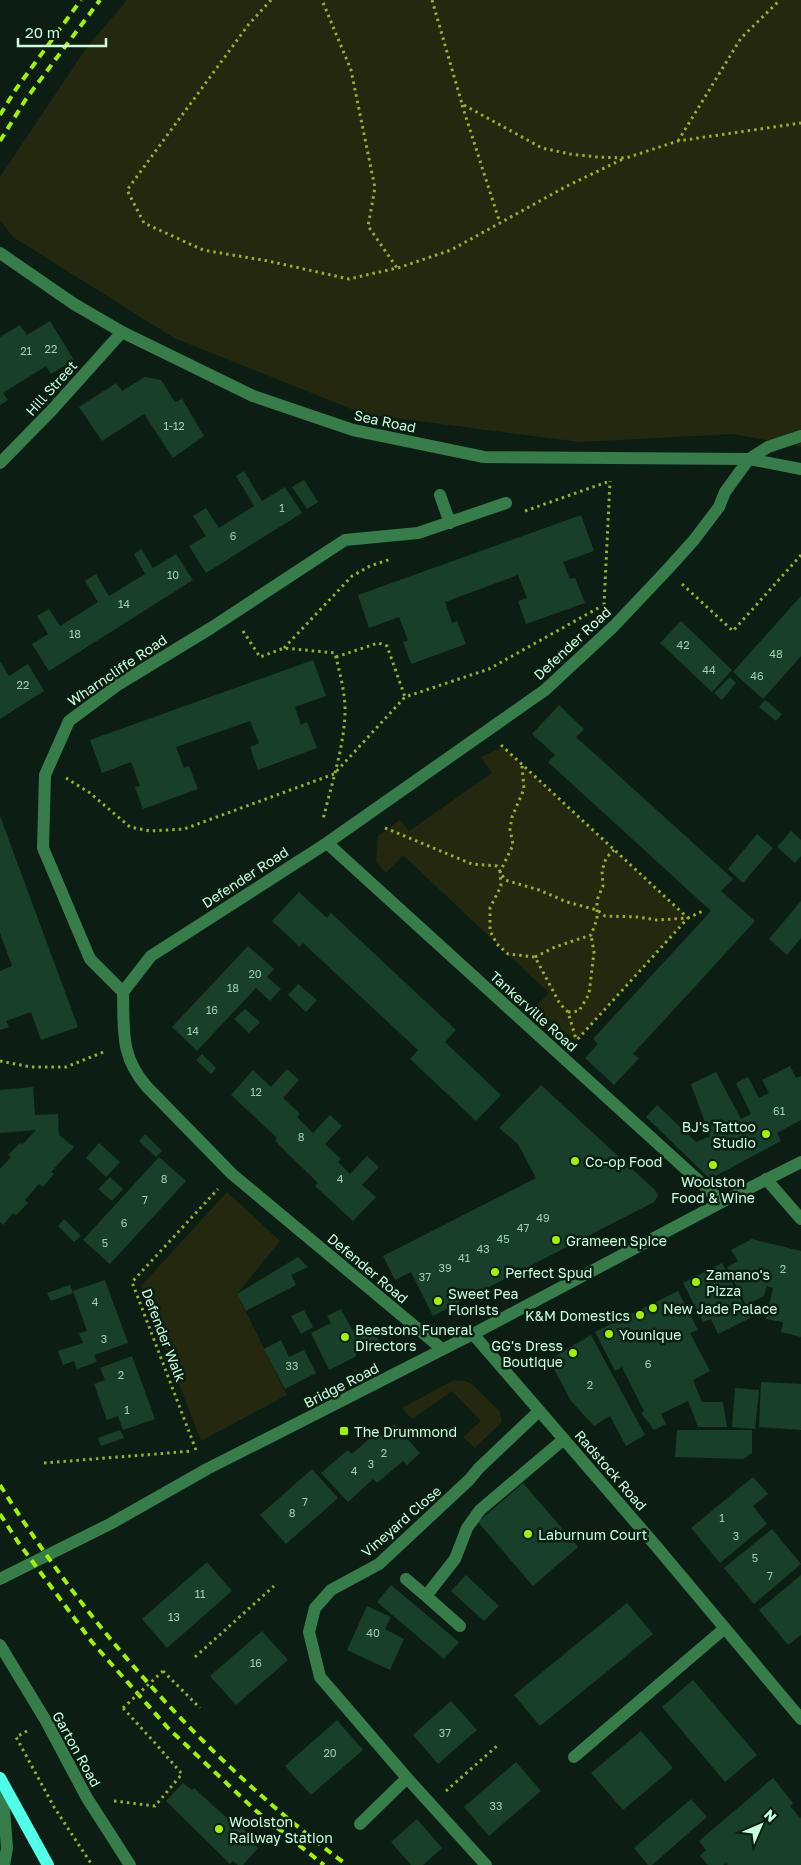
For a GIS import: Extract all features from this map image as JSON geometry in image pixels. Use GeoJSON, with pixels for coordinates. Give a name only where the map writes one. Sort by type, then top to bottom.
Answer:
{"type":"FeatureCollection","features":[{"type":"Feature","properties":{"kind":"main road"},"geometry":{"type":"LineString","coordinates":[[1,1780],[48,1865]]}},
{"type":"Feature","properties":{"kind":"street","name":"Sea Road"},"geometry":{"type":"LineString","coordinates":[[0,252],[74,304],[122,332],[252,396],[353,430],[484,457],[749,459],[801,469]]}},
{"type":"Feature","properties":{"kind":"street","name":"Hill Street"},"geometry":{"type":"LineString","coordinates":[[0,463],[52,410],[122,332]]}},
{"type":"Feature","properties":{"kind":"street"},"geometry":{"type":"LineString","coordinates":[[749,459],[768,447],[801,436]]}},
{"type":"Feature","properties":{"kind":"street","name":"Defender Road"},"geometry":{"type":"LineString","coordinates":[[442,1349],[232,1174],[136,1074],[125,1046],[123,992],[151,956],[322,846],[545,690],[622,617],[694,540],[719,506],[725,492],[749,459]]}},
{"type":"Feature","properties":{"kind":"street"},"geometry":{"type":"LineString","coordinates":[[440,495],[450,523]]}},
{"type":"Feature","properties":{"kind":"street","name":"Wharncliffe Road"},"geometry":{"type":"LineString","coordinates":[[123,992],[90,959],[43,848],[45,775],[69,721],[119,684],[232,614],[345,540],[418,533],[506,503]]}},
{"type":"Feature","properties":{"kind":"street","name":"Tankerville Road"},"geometry":{"type":"LineString","coordinates":[[322,846],[562,1057],[722,1202]]}},
{"type":"Feature","properties":{"kind":"street","name":"Bridge Road"},"geometry":{"type":"LineString","coordinates":[[0,1579],[110,1524],[207,1469],[473,1334],[801,1162]]}},
{"type":"Feature","properties":{"kind":"street"},"geometry":{"type":"LineString","coordinates":[[766,1179],[801,1219]]}},
{"type":"Feature","properties":{"kind":"street","name":"Radstock Road"},"geometry":{"type":"LineString","coordinates":[[473,1334],[801,1719]]}},
{"type":"Feature","properties":{"kind":"street","name":"Vineyard Close"},"geometry":{"type":"LineString","coordinates":[[486,1865],[406,1778],[320,1677],[309,1632],[315,1608],[332,1590],[379,1564],[540,1411]]}},
{"type":"Feature","properties":{"kind":"street"},"geometry":{"type":"LineString","coordinates":[[426,1596],[455,1559],[467,1528],[480,1510],[564,1439]]}},
{"type":"Feature","properties":{"kind":"street"},"geometry":{"type":"LineString","coordinates":[[406,1579],[460,1626]]}},
{"type":"Feature","properties":{"kind":"street"},"geometry":{"type":"LineString","coordinates":[[574,1757],[725,1628]]}},
{"type":"Feature","properties":{"kind":"street","name":"Garton Road"},"geometry":{"type":"LineString","coordinates":[[0,1645],[46,1722],[86,1798],[130,1865]]}},
{"type":"Feature","properties":{"kind":"street"},"geometry":{"type":"LineString","coordinates":[[360,1824],[406,1778]]}},
{"type":"Feature","properties":{"kind":"street"},"geometry":{"type":"LineString","coordinates":[[1,1780],[7,1848],[4,1865]]}},
{"type":"Feature","properties":{"kind":"path"},"geometry":{"type":"LineString","coordinates":[[271,0],[248,24],[127,190],[144,223],[204,250],[268,261],[350,279],[397,268],[451,250],[616,161],[678,141],[801,123]]}},
{"type":"Feature","properties":{"kind":"path"},"geometry":{"type":"LineString","coordinates":[[322,0],[351,70],[375,188],[368,226],[397,268]]}},
{"type":"Feature","properties":{"kind":"path"},"geometry":{"type":"LineString","coordinates":[[432,0],[462,104],[500,223]]}},
{"type":"Feature","properties":{"kind":"path"},"geometry":{"type":"LineString","coordinates":[[678,141],[741,38],[780,0]]}},
{"type":"Feature","properties":{"kind":"path"},"geometry":{"type":"LineString","coordinates":[[462,104],[542,148],[570,154],[626,158]]}},
{"type":"Feature","properties":{"kind":"path"},"geometry":{"type":"LineString","coordinates":[[604,606],[612,458]]}},
{"type":"Feature","properties":{"kind":"path"},"geometry":{"type":"LineString","coordinates":[[506,503],[511,516],[610,481]]}},
{"type":"Feature","properties":{"kind":"path"},"geometry":{"type":"LineString","coordinates":[[667,570],[733,632],[801,554]]}},
{"type":"Feature","properties":{"kind":"path"},"geometry":{"type":"LineString","coordinates":[[232,614],[260,658],[284,648],[352,576],[370,566],[396,556]]}},
{"type":"Feature","properties":{"kind":"path"},"geometry":{"type":"LineString","coordinates":[[604,606],[622,617]]}},
{"type":"Feature","properties":{"kind":"path"},"geometry":{"type":"LineString","coordinates":[[48,767],[90,793],[130,827],[150,832],[184,829],[334,774],[405,696],[489,669],[604,606]]}},
{"type":"Feature","properties":{"kind":"path"},"geometry":{"type":"LineString","coordinates":[[336,657],[378,643],[387,646],[405,696]]}},
{"type":"Feature","properties":{"kind":"path"},"geometry":{"type":"LineString","coordinates":[[284,648],[335,653],[341,676],[345,707],[343,734],[322,846]]}},
{"type":"Feature","properties":{"kind":"path"},"geometry":{"type":"LineString","coordinates":[[486,731],[688,918]]}},
{"type":"Feature","properties":{"kind":"path"},"geometry":{"type":"LineString","coordinates":[[522,765],[524,788],[512,817],[510,829],[513,845],[500,872],[501,886],[490,908],[490,931],[497,944],[508,954],[535,957],[555,947],[591,936]]}},
{"type":"Feature","properties":{"kind":"path"},"geometry":{"type":"LineString","coordinates":[[361,818],[472,864],[496,866],[505,880],[539,890],[567,902],[597,910],[605,916],[638,916],[657,920],[688,918],[705,910]]}},
{"type":"Feature","properties":{"kind":"path"},"geometry":{"type":"LineString","coordinates":[[568,1012],[579,1011],[589,994],[594,952],[591,936],[597,920],[597,900],[603,886],[602,871],[606,858],[614,850]]}},
{"type":"Feature","properties":{"kind":"path"},"geometry":{"type":"LineString","coordinates":[[562,1057],[688,918]]}},
{"type":"Feature","properties":{"kind":"path"},"geometry":{"type":"LineString","coordinates":[[535,957],[560,1004],[568,1012],[576,1041]]}},
{"type":"Feature","properties":{"kind":"path"},"geometry":{"type":"LineString","coordinates":[[0,1061],[31,1067],[66,1067],[98,1053],[125,1046]]}},
{"type":"Feature","properties":{"kind":"path","name":"Defender Walk"},"geometry":{"type":"LineString","coordinates":[[196,1450],[132,1282],[232,1174]]}},
{"type":"Feature","properties":{"kind":"path"},"geometry":{"type":"LineString","coordinates":[[44,1463],[196,1450],[207,1469]]}},
{"type":"Feature","properties":{"kind":"path"},"geometry":{"type":"LineString","coordinates":[[195,1656],[274,1586]]}},
{"type":"Feature","properties":{"kind":"path"},"geometry":{"type":"LineString","coordinates":[[86,1798],[155,1806],[182,1774],[123,1708],[163,1671],[200,1708]]}},
{"type":"Feature","properties":{"kind":"path"},"geometry":{"type":"LineString","coordinates":[[46,1722],[16,1737],[54,1807],[92,1865]]}},
{"type":"Feature","properties":{"kind":"path"},"geometry":{"type":"LineString","coordinates":[[430,1805],[498,1745]]}},
{"type":"Feature","properties":{"kind":"green space"},"geometry":{"type":"Polygon","coordinates":[[[127,0],[801,0],[801,447],[734,434],[580,442],[364,414],[174,338],[13,237],[0,220],[0,177],[87,47],[127,0]]]}},
{"type":"Feature","properties":{"kind":"green space"},"geometry":{"type":"Polygon","coordinates":[[[503,747],[688,918],[576,1041],[534,1008],[549,993],[403,855],[386,873],[376,862],[378,836],[400,820],[409,831],[492,773],[481,757],[503,747]]]}},
{"type":"Feature","properties":{"kind":"green space"},"geometry":{"type":"Polygon","coordinates":[[[227,1192],[280,1241],[237,1294],[287,1395],[201,1441],[141,1286],[227,1192]]]}},
{"type":"Feature","properties":{"kind":"green space"},"geometry":{"type":"Polygon","coordinates":[[[454,1380],[472,1384],[499,1411],[502,1422],[475,1448],[463,1437],[481,1421],[452,1391],[412,1419],[402,1408],[454,1380]]]}},
{"type":"Feature","properties":{"kind":"building"},"geometry":{"type":"Polygon","coordinates":[[[50,321],[74,360],[51,374],[46,366],[3,393],[8,400],[0,405],[0,337],[20,325],[27,335],[50,321]]]}},
{"type":"Feature","properties":{"kind":"building"},"geometry":{"type":"Polygon","coordinates":[[[145,377],[161,380],[175,402],[182,399],[204,436],[173,458],[144,414],[102,441],[79,407],[116,383],[122,391],[145,377]]]}},
{"type":"Feature","properties":{"kind":"building"},"geometry":{"type":"Polygon","coordinates":[[[244,471],[262,501],[285,487],[302,513],[206,573],[189,546],[206,536],[193,516],[206,508],[219,528],[254,506],[236,476],[244,471]]]}},
{"type":"Feature","properties":{"kind":"building"},"geometry":{"type":"Polygon","coordinates":[[[304,480],[318,502],[307,509],[292,487],[304,480]]]}},
{"type":"Feature","properties":{"kind":"building"},"geometry":{"type":"Polygon","coordinates":[[[581,515],[594,551],[563,562],[570,579],[575,578],[585,603],[526,624],[518,601],[527,598],[518,575],[445,602],[452,623],[457,621],[466,644],[411,664],[403,642],[408,640],[399,617],[369,628],[358,595],[581,515]]]}},
{"type":"Feature","properties":{"kind":"building"},"geometry":{"type":"Polygon","coordinates":[[[141,549],[153,568],[176,554],[193,580],[49,671],[32,644],[48,634],[37,616],[49,609],[60,626],[98,602],[85,581],[96,574],[109,596],[145,574],[134,554],[141,549]]]}},
{"type":"Feature","properties":{"kind":"building"},"geometry":{"type":"Polygon","coordinates":[[[801,596],[801,656],[763,699],[733,672],[801,596]]]}},
{"type":"Feature","properties":{"kind":"building"},"geometry":{"type":"Polygon","coordinates":[[[681,621],[732,670],[712,692],[660,643],[681,621]]]}},
{"type":"Feature","properties":{"kind":"building"},"geometry":{"type":"Polygon","coordinates":[[[313,660],[326,696],[295,707],[301,725],[307,722],[317,748],[258,770],[250,747],[259,743],[250,721],[176,747],[184,768],[189,766],[198,789],[143,809],[135,787],[140,786],[131,762],[102,773],[90,740],[313,660]]]}},
{"type":"Feature","properties":{"kind":"building"},"geometry":{"type":"Polygon","coordinates":[[[0,661],[9,676],[28,664],[44,691],[0,719],[0,661]]]}},
{"type":"Feature","properties":{"kind":"building"},"geometry":{"type":"Polygon","coordinates":[[[730,677],[736,683],[722,700],[714,693],[730,677]]]}},
{"type":"Feature","properties":{"kind":"building"},"geometry":{"type":"Polygon","coordinates":[[[765,700],[782,714],[776,721],[759,707],[765,700]]]}},
{"type":"Feature","properties":{"kind":"building"},"geometry":{"type":"Polygon","coordinates":[[[559,705],[584,729],[576,737],[733,879],[721,891],[755,921],[633,1054],[639,1058],[614,1085],[585,1058],[598,1044],[593,1039],[711,911],[548,762],[555,755],[532,734],[559,705]]]}},
{"type":"Feature","properties":{"kind":"building"},"geometry":{"type":"Polygon","coordinates":[[[0,816],[78,1027],[41,1040],[31,1012],[6,1021],[9,1027],[0,1030],[0,971],[12,966],[0,933],[0,816]]]}},
{"type":"Feature","properties":{"kind":"building"},"geometry":{"type":"Polygon","coordinates":[[[791,831],[801,840],[801,856],[795,863],[777,847],[791,831]]]}},
{"type":"Feature","properties":{"kind":"building"},"geometry":{"type":"Polygon","coordinates":[[[757,834],[773,848],[743,883],[728,869],[757,834]]]}},
{"type":"Feature","properties":{"kind":"building"},"geometry":{"type":"Polygon","coordinates":[[[299,892],[327,918],[331,913],[456,1030],[445,1042],[501,1095],[476,1121],[410,1059],[418,1050],[303,943],[300,947],[272,921],[299,892]]]}},
{"type":"Feature","properties":{"kind":"building"},"geometry":{"type":"Polygon","coordinates":[[[801,901],[801,938],[787,955],[769,939],[801,901]]]}},
{"type":"Feature","properties":{"kind":"building"},"geometry":{"type":"Polygon","coordinates":[[[248,946],[274,969],[267,977],[281,989],[270,1001],[256,988],[197,1051],[172,1027],[248,946]]]}},
{"type":"Feature","properties":{"kind":"building"},"geometry":{"type":"Polygon","coordinates":[[[298,984],[317,1000],[306,1012],[288,995],[298,984]]]}},
{"type":"Feature","properties":{"kind":"building"},"geometry":{"type":"Polygon","coordinates":[[[245,1009],[260,1022],[249,1033],[234,1019],[245,1009]]]}},
{"type":"Feature","properties":{"kind":"building"},"geometry":{"type":"Polygon","coordinates":[[[202,1054],[216,1068],[211,1074],[196,1060],[202,1054]]]}},
{"type":"Feature","properties":{"kind":"building"},"geometry":{"type":"Polygon","coordinates":[[[790,1066],[796,1078],[801,1076],[801,1120],[777,1133],[781,1141],[710,1179],[646,1117],[657,1105],[696,1142],[710,1136],[691,1084],[716,1072],[741,1119],[751,1114],[736,1083],[748,1077],[759,1098],[769,1093],[762,1080],[790,1066]]]}},
{"type":"Feature","properties":{"kind":"building"},"geometry":{"type":"Polygon","coordinates":[[[287,1069],[299,1080],[283,1098],[300,1114],[297,1117],[313,1133],[330,1115],[342,1126],[325,1144],[341,1159],[338,1162],[350,1174],[367,1156],[379,1167],[362,1185],[376,1197],[353,1221],[315,1186],[318,1183],[275,1141],[277,1138],[231,1095],[253,1070],[271,1087],[287,1069]]]}},
{"type":"Feature","properties":{"kind":"building"},"geometry":{"type":"Polygon","coordinates":[[[541,1085],[655,1190],[658,1196],[654,1202],[433,1316],[411,1272],[395,1280],[383,1256],[536,1178],[518,1144],[499,1128],[541,1085]]]}},
{"type":"Feature","properties":{"kind":"building"},"geometry":{"type":"Polygon","coordinates":[[[33,1087],[35,1115],[58,1114],[59,1135],[74,1147],[51,1172],[54,1174],[43,1187],[39,1184],[25,1200],[28,1203],[16,1215],[13,1213],[3,1225],[0,1222],[0,1169],[11,1157],[8,1155],[20,1143],[22,1145],[36,1130],[0,1133],[0,1090],[33,1087]]]}},
{"type":"Feature","properties":{"kind":"building"},"geometry":{"type":"Polygon","coordinates":[[[145,1134],[162,1151],[156,1157],[139,1141],[145,1134]]]}},
{"type":"Feature","properties":{"kind":"building"},"geometry":{"type":"Polygon","coordinates":[[[99,1143],[120,1162],[106,1177],[86,1158],[99,1143]]]}},
{"type":"Feature","properties":{"kind":"building"},"geometry":{"type":"Polygon","coordinates":[[[159,1157],[186,1181],[110,1264],[83,1240],[159,1157]]]}},
{"type":"Feature","properties":{"kind":"building"},"geometry":{"type":"Polygon","coordinates":[[[110,1177],[123,1189],[112,1201],[98,1189],[110,1177]]]}},
{"type":"Feature","properties":{"kind":"building"},"geometry":{"type":"Polygon","coordinates":[[[64,1219],[81,1236],[74,1242],[58,1226],[64,1219]]]}},
{"type":"Feature","properties":{"kind":"building"},"geometry":{"type":"Polygon","coordinates":[[[752,1239],[801,1251],[801,1337],[781,1332],[783,1322],[766,1319],[773,1288],[767,1286],[764,1296],[746,1305],[727,1267],[738,1261],[731,1250],[752,1239]]]}},
{"type":"Feature","properties":{"kind":"building"},"geometry":{"type":"Polygon","coordinates":[[[298,1257],[308,1267],[291,1275],[296,1285],[246,1311],[237,1294],[298,1257]]]}},
{"type":"Feature","properties":{"kind":"building"},"geometry":{"type":"Polygon","coordinates":[[[722,1263],[750,1318],[718,1334],[711,1319],[703,1322],[683,1283],[722,1263]]]}},
{"type":"Feature","properties":{"kind":"building"},"geometry":{"type":"Polygon","coordinates":[[[105,1280],[128,1343],[94,1355],[97,1362],[77,1369],[74,1361],[63,1365],[58,1351],[83,1343],[79,1333],[87,1331],[73,1291],[105,1280]]]}},
{"type":"Feature","properties":{"kind":"building"},"geometry":{"type":"Polygon","coordinates":[[[70,1285],[73,1293],[51,1301],[47,1293],[70,1285]]]}},
{"type":"Feature","properties":{"kind":"building"},"geometry":{"type":"Polygon","coordinates":[[[678,1291],[698,1330],[690,1333],[710,1371],[693,1380],[702,1402],[723,1402],[727,1427],[698,1427],[688,1401],[661,1414],[666,1424],[654,1430],[641,1413],[644,1411],[622,1367],[615,1371],[595,1332],[678,1291]]]}},
{"type":"Feature","properties":{"kind":"building","name":"Beestons Funeral Directors"},"geometry":{"type":"Polygon","coordinates":[[[341,1309],[354,1333],[370,1325],[379,1341],[375,1347],[370,1349],[366,1347],[357,1352],[355,1357],[329,1370],[311,1333],[331,1323],[327,1316],[341,1309]]]}},
{"type":"Feature","properties":{"kind":"building"},"geometry":{"type":"Polygon","coordinates":[[[304,1310],[313,1327],[301,1334],[291,1316],[304,1310]]]}},
{"type":"Feature","properties":{"kind":"building"},"geometry":{"type":"Polygon","coordinates":[[[591,1335],[645,1435],[626,1446],[610,1416],[594,1426],[571,1401],[553,1367],[554,1357],[591,1335]]]}},
{"type":"Feature","properties":{"kind":"building"},"geometry":{"type":"Polygon","coordinates":[[[281,1340],[289,1357],[304,1350],[316,1373],[285,1389],[264,1349],[281,1340]]]}},
{"type":"Feature","properties":{"kind":"building"},"geometry":{"type":"Polygon","coordinates":[[[132,1356],[155,1419],[123,1430],[118,1416],[107,1420],[94,1384],[105,1380],[100,1368],[132,1356]]]}},
{"type":"Feature","properties":{"kind":"building"},"geometry":{"type":"Polygon","coordinates":[[[761,1382],[801,1384],[801,1430],[759,1427],[761,1382]]]}},
{"type":"Feature","properties":{"kind":"building"},"geometry":{"type":"Polygon","coordinates":[[[735,1388],[759,1390],[755,1429],[732,1427],[735,1388]]]}},
{"type":"Feature","properties":{"kind":"building"},"geometry":{"type":"Polygon","coordinates":[[[394,1424],[420,1453],[407,1465],[403,1461],[377,1483],[373,1479],[348,1502],[321,1473],[348,1450],[352,1454],[377,1432],[381,1436],[394,1424]]]}},
{"type":"Feature","properties":{"kind":"building"},"geometry":{"type":"Polygon","coordinates":[[[120,1430],[124,1438],[101,1446],[98,1438],[120,1430]]]}},
{"type":"Feature","properties":{"kind":"building"},"geometry":{"type":"Polygon","coordinates":[[[677,1430],[752,1430],[752,1453],[743,1459],[675,1457],[677,1430]]]}},
{"type":"Feature","properties":{"kind":"building"},"geometry":{"type":"Polygon","coordinates":[[[312,1469],[338,1498],[286,1544],[260,1515],[312,1469]]]}},
{"type":"Feature","properties":{"kind":"building"},"geometry":{"type":"Polygon","coordinates":[[[753,1477],[768,1494],[753,1506],[767,1524],[720,1563],[691,1528],[753,1477]]]}},
{"type":"Feature","properties":{"kind":"building","name":"Laburnum Court"},"geometry":{"type":"Polygon","coordinates":[[[523,1483],[578,1547],[533,1586],[478,1522],[523,1483]]]}},
{"type":"Feature","properties":{"kind":"building"},"geometry":{"type":"Polygon","coordinates":[[[772,1529],[801,1564],[754,1604],[724,1568],[772,1529]]]}},
{"type":"Feature","properties":{"kind":"building"},"geometry":{"type":"Polygon","coordinates":[[[207,1562],[232,1591],[167,1648],[142,1619],[207,1562]]]}},
{"type":"Feature","properties":{"kind":"building"},"geometry":{"type":"Polygon","coordinates":[[[466,1575],[499,1606],[484,1621],[451,1591],[466,1575]]]}},
{"type":"Feature","properties":{"kind":"building"},"geometry":{"type":"Polygon","coordinates":[[[801,1575],[801,1635],[788,1645],[759,1610],[801,1575]]]}},
{"type":"Feature","properties":{"kind":"building"},"geometry":{"type":"Polygon","coordinates":[[[391,1585],[459,1642],[444,1659],[377,1602],[391,1585]]]}},
{"type":"Feature","properties":{"kind":"building"},"geometry":{"type":"Polygon","coordinates":[[[627,1603],[653,1634],[540,1726],[514,1695],[627,1603]]]}},
{"type":"Feature","properties":{"kind":"building"},"geometry":{"type":"Polygon","coordinates":[[[367,1606],[391,1617],[385,1629],[404,1639],[390,1670],[347,1650],[367,1606]]]}},
{"type":"Feature","properties":{"kind":"building"},"geometry":{"type":"Polygon","coordinates":[[[262,1631],[288,1660],[236,1705],[210,1676],[262,1631]]]}},
{"type":"Feature","properties":{"kind":"building"},"geometry":{"type":"Polygon","coordinates":[[[693,1680],[757,1755],[725,1782],[662,1707],[693,1680]]]}},
{"type":"Feature","properties":{"kind":"building"},"geometry":{"type":"Polygon","coordinates":[[[451,1701],[477,1730],[438,1764],[413,1735],[451,1701]]]}},
{"type":"Feature","properties":{"kind":"building"},"geometry":{"type":"Polygon","coordinates":[[[337,1720],[363,1750],[311,1795],[285,1766],[337,1720]]]}},
{"type":"Feature","properties":{"kind":"building"},"geometry":{"type":"Polygon","coordinates":[[[641,1731],[673,1768],[623,1810],[591,1773],[641,1731]]]}},
{"type":"Feature","properties":{"kind":"building"},"geometry":{"type":"Polygon","coordinates":[[[516,1762],[541,1791],[489,1836],[464,1807],[516,1762]]]}},
{"type":"Feature","properties":{"kind":"building"},"geometry":{"type":"Polygon","coordinates":[[[773,1778],[793,1803],[790,1806],[801,1817],[801,1865],[728,1865],[726,1863],[723,1865],[708,1865],[700,1856],[706,1850],[699,1841],[773,1778]]]}},
{"type":"Feature","properties":{"kind":"building","name":"Woolston Railway Station"},"geometry":{"type":"Polygon","coordinates":[[[183,1783],[192,1790],[194,1788],[228,1819],[230,1817],[253,1838],[251,1841],[258,1848],[243,1865],[238,1865],[233,1861],[230,1864],[166,1801],[183,1783]]]}},
{"type":"Feature","properties":{"kind":"building"},"geometry":{"type":"Polygon","coordinates":[[[691,1799],[707,1817],[652,1865],[648,1865],[634,1848],[691,1799]]]}},
{"type":"Feature","properties":{"kind":"building"},"geometry":{"type":"Polygon","coordinates":[[[417,1819],[442,1848],[423,1865],[411,1865],[391,1842],[417,1819]]]}},
{"type":"Feature","properties":{"kind":"railway"},"geometry":{"type":"LineString","coordinates":[[0,115],[16,89],[81,0]]}},
{"type":"Feature","properties":{"kind":"railway"},"geometry":{"type":"LineString","coordinates":[[0,141],[26,99],[100,0]]}},
{"type":"Feature","properties":{"kind":"railway"},"geometry":{"type":"LineString","coordinates":[[0,1485],[35,1539],[73,1591],[113,1642],[156,1691],[200,1738],[247,1783],[347,1865]]}},
{"type":"Feature","properties":{"kind":"railway"},"geometry":{"type":"LineString","coordinates":[[0,1514],[18,1542],[92,1642],[168,1728],[255,1810],[324,1865]]}},
{"type":"Feature","properties":{"kind":"place","name":"BJ's Tattoo Studio"},"geometry":{"type":"Point","coordinates":[766,1134]}},
{"type":"Feature","properties":{"kind":"place","name":"Co-op Food"},"geometry":{"type":"Point","coordinates":[575,1161]}},
{"type":"Feature","properties":{"kind":"place","name":"Woolston Food & Wine"},"geometry":{"type":"Point","coordinates":[713,1165]}},
{"type":"Feature","properties":{"kind":"place","name":"Grameen Spice"},"geometry":{"type":"Point","coordinates":[556,1240]}},
{"type":"Feature","properties":{"kind":"place","name":"Perfect Spud"},"geometry":{"type":"Point","coordinates":[495,1272]}},
{"type":"Feature","properties":{"kind":"place","name":"Zamano's Pizza"},"geometry":{"type":"Point","coordinates":[696,1282]}},
{"type":"Feature","properties":{"kind":"place","name":"Sweet Pea Florists"},"geometry":{"type":"Point","coordinates":[438,1301]}},
{"type":"Feature","properties":{"kind":"place","name":"New Jade Palace"},"geometry":{"type":"Point","coordinates":[653,1308]}},
{"type":"Feature","properties":{"kind":"place","name":"K&M Domestics"},"geometry":{"type":"Point","coordinates":[640,1315]}},
{"type":"Feature","properties":{"kind":"place","name":"Younique"},"geometry":{"type":"Point","coordinates":[609,1334]}},
{"type":"Feature","properties":{"kind":"place","name":"Beestons Funeral Directors"},"geometry":{"type":"Point","coordinates":[345,1337]}},
{"type":"Feature","properties":{"kind":"place","name":"GG's Dress Boutique"},"geometry":{"type":"Point","coordinates":[573,1353]}},
{"type":"Feature","properties":{"kind":"place","name":"The Drummond"},"geometry":{"type":"Point","coordinates":[344,1431]}},
{"type":"Feature","properties":{"kind":"place","name":"Laburnum Court"},"geometry":{"type":"Point","coordinates":[528,1534]}},
{"type":"Feature","properties":{"kind":"place","name":"Woolston Railway Station"},"geometry":{"type":"Point","coordinates":[219,1829]}}]}
